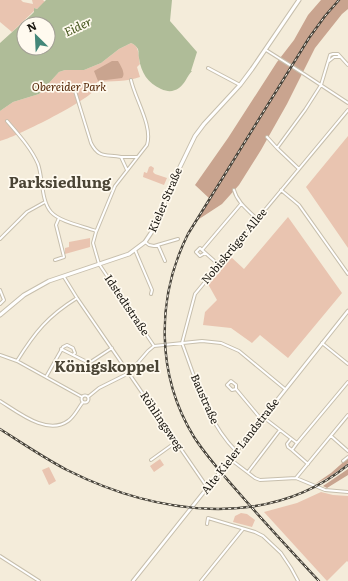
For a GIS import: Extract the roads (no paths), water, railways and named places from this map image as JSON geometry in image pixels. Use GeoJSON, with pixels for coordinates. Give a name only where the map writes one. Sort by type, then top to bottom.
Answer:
{"type":"FeatureCollection","features":[{"type":"Feature","properties":{"kind":"main road","name":"Kieler Straße"},"geometry":{"type":"LineString","coordinates":[[0,315],[24,295],[49,281],[124,255],[136,250],[146,242],[154,230],[178,171],[195,136],[240,85],[266,50],[299,0]]}},
{"type":"Feature","properties":{"kind":"street"},"geometry":{"type":"LineString","coordinates":[[266,50],[348,103]]}},
{"type":"Feature","properties":{"kind":"street"},"geometry":{"type":"LineString","coordinates":[[277,148],[321,86],[328,62],[334,57],[340,57],[348,65]]}},
{"type":"Feature","properties":{"kind":"street"},"geometry":{"type":"LineString","coordinates":[[208,68],[240,85]]}},
{"type":"Feature","properties":{"kind":"street"},"geometry":{"type":"LineString","coordinates":[[7,121],[29,148],[36,160],[42,182],[45,202],[51,212],[59,218],[96,231],[115,186],[147,145],[148,139],[144,117],[133,90],[131,80]]}},
{"type":"Feature","properties":{"kind":"street"},"geometry":{"type":"LineString","coordinates":[[75,91],[94,149],[101,155],[137,157]]}},
{"type":"Feature","properties":{"kind":"street","name":"Nobiskrüger Allee"},"geometry":{"type":"LineString","coordinates":[[182,343],[195,294],[348,110]]}},
{"type":"Feature","properties":{"kind":"street"},"geometry":{"type":"LineString","coordinates":[[267,137],[298,169]]}},
{"type":"Feature","properties":{"kind":"street"},"geometry":{"type":"LineString","coordinates":[[121,156],[127,170]]}},
{"type":"Feature","properties":{"kind":"street"},"geometry":{"type":"LineString","coordinates":[[234,190],[235,195],[241,204],[257,219]]}},
{"type":"Feature","properties":{"kind":"street"},"geometry":{"type":"LineString","coordinates":[[281,190],[298,206],[348,274]]}},
{"type":"Feature","properties":{"kind":"street"},"geometry":{"type":"LineString","coordinates":[[0,239],[27,212],[45,202]]}},
{"type":"Feature","properties":{"kind":"street"},"geometry":{"type":"LineString","coordinates":[[205,253],[200,256],[196,252],[200,248],[202,250],[241,204]]}},
{"type":"Feature","properties":{"kind":"street"},"geometry":{"type":"LineString","coordinates":[[55,260],[64,257],[56,225],[59,218]]}},
{"type":"Feature","properties":{"kind":"street","name":"Idstedtstraße"},"geometry":{"type":"LineString","coordinates":[[96,231],[93,243],[99,264],[154,346]]}},
{"type":"Feature","properties":{"kind":"street"},"geometry":{"type":"LineString","coordinates":[[146,242],[151,246],[178,238]]}},
{"type":"Feature","properties":{"kind":"street"},"geometry":{"type":"LineString","coordinates":[[158,245],[165,261]]}},
{"type":"Feature","properties":{"kind":"street"},"geometry":{"type":"LineString","coordinates":[[136,250],[152,290],[151,294]]}},
{"type":"Feature","properties":{"kind":"street"},"geometry":{"type":"LineString","coordinates":[[202,250],[219,265]]}},
{"type":"Feature","properties":{"kind":"street","name":"Röhlingsweg"},"geometry":{"type":"LineString","coordinates":[[63,276],[207,487]]}},
{"type":"Feature","properties":{"kind":"street"},"geometry":{"type":"LineString","coordinates":[[0,290],[4,300],[0,304]]}},
{"type":"Feature","properties":{"kind":"street"},"geometry":{"type":"LineString","coordinates":[[18,361],[35,334],[45,322],[77,298]]}},
{"type":"Feature","properties":{"kind":"street","name":"Alte Kieler Landstraße"},"geometry":{"type":"LineString","coordinates":[[135,580],[207,487],[348,311]]}},
{"type":"Feature","properties":{"kind":"street"},"geometry":{"type":"LineString","coordinates":[[0,401],[41,425],[57,426],[69,421],[83,402],[88,401],[88,397],[99,388],[129,373],[154,346],[182,343],[212,342],[231,346],[249,358],[286,389]]}},
{"type":"Feature","properties":{"kind":"street","name":"Baustraße"},"geometry":{"type":"LineString","coordinates":[[182,343],[208,409],[219,429],[236,451]]}},
{"type":"Feature","properties":{"kind":"street"},"geometry":{"type":"LineString","coordinates":[[322,344],[348,364]]}},
{"type":"Feature","properties":{"kind":"street"},"geometry":{"type":"LineString","coordinates":[[46,377],[64,346],[71,346],[75,350],[73,355]]}},
{"type":"Feature","properties":{"kind":"street"},"geometry":{"type":"LineString","coordinates":[[61,349],[89,363],[112,348]]}},
{"type":"Feature","properties":{"kind":"street"},"geometry":{"type":"LineString","coordinates":[[0,355],[18,361],[82,397],[88,397]]}},
{"type":"Feature","properties":{"kind":"street"},"geometry":{"type":"LineString","coordinates":[[236,389],[232,390],[227,384],[230,381],[236,385],[236,389],[262,418],[297,443]]}},
{"type":"Feature","properties":{"kind":"street"},"geometry":{"type":"LineString","coordinates":[[292,450],[348,382]]}},
{"type":"Feature","properties":{"kind":"street"},"geometry":{"type":"LineString","coordinates":[[82,397],[83,402]]}},
{"type":"Feature","properties":{"kind":"street"},"geometry":{"type":"LineString","coordinates":[[296,478],[348,415]]}},
{"type":"Feature","properties":{"kind":"street"},"geometry":{"type":"LineString","coordinates":[[248,472],[280,430]]}},
{"type":"Feature","properties":{"kind":"street"},"geometry":{"type":"LineString","coordinates":[[331,436],[348,451]]}},
{"type":"Feature","properties":{"kind":"street"},"geometry":{"type":"LineString","coordinates":[[291,439],[287,444],[288,447],[308,464]]}},
{"type":"Feature","properties":{"kind":"street"},"geometry":{"type":"LineString","coordinates":[[151,460],[177,442]]}},
{"type":"Feature","properties":{"kind":"street"},"geometry":{"type":"LineString","coordinates":[[343,461],[348,457]]}},
{"type":"Feature","properties":{"kind":"street"},"geometry":{"type":"LineString","coordinates":[[230,459],[255,478],[260,480],[296,478],[325,490],[348,492]]}},
{"type":"Feature","properties":{"kind":"street"},"geometry":{"type":"LineString","coordinates":[[207,524],[208,518],[255,532],[263,536],[271,542],[291,568],[298,581]]}},
{"type":"Feature","properties":{"kind":"street"},"geometry":{"type":"LineString","coordinates":[[201,581],[243,529]]}},
{"type":"Feature","properties":{"kind":"street"},"geometry":{"type":"LineString","coordinates":[[0,556],[39,581]]}},
{"type":"Feature","properties":{"kind":"water","name":"Eider"},"geometry":{"type":"Polygon","coordinates":[[[46,0],[172,0],[170,21],[197,52],[192,71],[183,84],[175,90],[166,91],[156,87],[143,73],[138,49],[131,43],[119,49],[101,63],[84,70],[65,70],[59,72],[39,94],[13,102],[0,111],[0,43],[16,28],[16,56],[56,56],[56,16],[30,16],[34,12],[34,8],[37,9],[46,0]]]}},
{"type":"Feature","properties":{"kind":"railway"},"geometry":{"type":"LineString","coordinates":[[319,581],[227,479],[194,437],[182,413],[173,388],[167,362],[165,336],[166,310],[170,284],[188,234],[309,38],[339,0]]}},
{"type":"Feature","properties":{"kind":"railway"},"geometry":{"type":"LineString","coordinates":[[0,429],[67,470],[101,485],[137,497],[173,505],[210,509],[247,507],[282,500],[316,486],[348,465]]}},
{"type":"Feature","properties":{"kind":"district","name":"Parksiedlung"},"geometry":{"type":"Point","coordinates":[60,183]}},
{"type":"Feature","properties":{"kind":"district","name":"Königskoppel"},"geometry":{"type":"Point","coordinates":[107,367]}},
{"type":"Feature","properties":{"kind":"park label","name":"Obereider Park"},"geometry":{"type":"Point","coordinates":[69,87]}}]}
